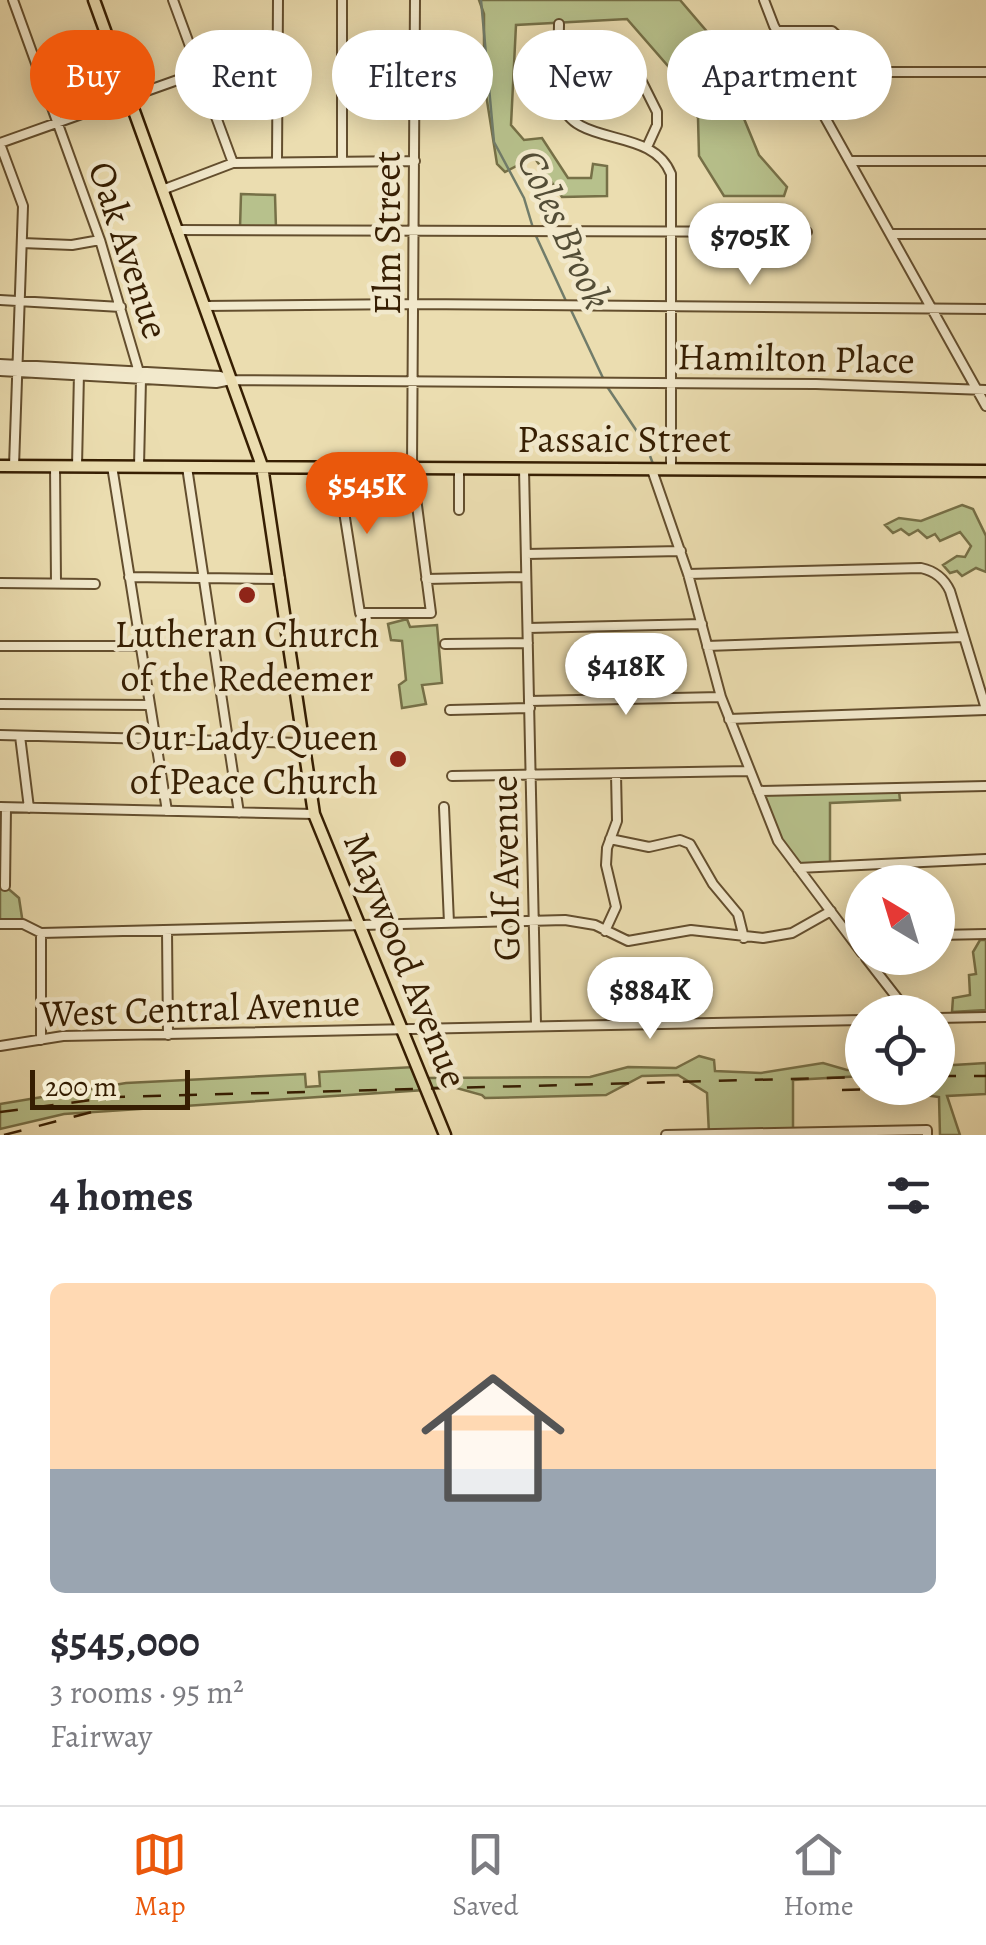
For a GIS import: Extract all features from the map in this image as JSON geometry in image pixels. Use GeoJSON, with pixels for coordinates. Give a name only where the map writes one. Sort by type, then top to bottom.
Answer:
{"type":"FeatureCollection","features":[{"type":"Feature","properties":{"kind":"main road","name":"Maywood Avenue"},"geometry":{"type":"LineString","coordinates":[[94,0],[105,30]]}},
{"type":"Feature","properties":{"kind":"main road","name":"Maywood Avenue"},"geometry":{"type":"LineString","coordinates":[[137,120],[262,466],[314,814],[445,1135]]}},
{"type":"Feature","properties":{"kind":"main road","name":"Passaic Street"},"geometry":{"type":"LineString","coordinates":[[0,466],[986,471]]}},
{"type":"Feature","properties":{"kind":"street","name":"Oak Avenue"},"geometry":{"type":"LineString","coordinates":[[12,0],[100,240],[140,375],[139,466]]}},
{"type":"Feature","properties":{"kind":"street"},"geometry":{"type":"LineString","coordinates":[[173,0],[184,30]]}},
{"type":"Feature","properties":{"kind":"street"},"geometry":{"type":"LineString","coordinates":[[277,161],[278,0]]}},
{"type":"Feature","properties":{"kind":"street"},"geometry":{"type":"LineString","coordinates":[[342,0],[342,161]]}},
{"type":"Feature","properties":{"kind":"street","name":"Elm Street"},"geometry":{"type":"LineString","coordinates":[[337,468],[360,612],[431,613],[412,467],[415,0]]}},
{"type":"Feature","properties":{"kind":"street"},"geometry":{"type":"LineString","coordinates":[[764,0],[777,30]]}},
{"type":"Feature","properties":{"kind":"street"},"geometry":{"type":"LineString","coordinates":[[559,24],[559,30]]}},
{"type":"Feature","properties":{"kind":"street"},"geometry":{"type":"LineString","coordinates":[[892,72],[986,72]]}},
{"type":"Feature","properties":{"kind":"street"},"geometry":{"type":"LineString","coordinates":[[646,147],[657,126],[657,112],[647,92]]}},
{"type":"Feature","properties":{"kind":"street"},"geometry":{"type":"LineString","coordinates":[[14,466],[23,206],[0,144],[65,120]]}},
{"type":"Feature","properties":{"kind":"street"},"geometry":{"type":"LineString","coordinates":[[217,120],[232,163]]}},
{"type":"Feature","properties":{"kind":"street"},"geometry":{"type":"LineString","coordinates":[[573,120],[646,147],[660,155],[671,174],[671,470]]}},
{"type":"Feature","properties":{"kind":"street"},"geometry":{"type":"LineString","coordinates":[[827,120],[932,309],[982,390],[986,406]]}},
{"type":"Feature","properties":{"kind":"street"},"geometry":{"type":"LineString","coordinates":[[162,190],[232,163],[415,160]]}},
{"type":"Feature","properties":{"kind":"street"},"geometry":{"type":"LineString","coordinates":[[850,161],[986,161]]}},
{"type":"Feature","properties":{"kind":"street"},"geometry":{"type":"LineString","coordinates":[[176,230],[807,232]]}},
{"type":"Feature","properties":{"kind":"street"},"geometry":{"type":"LineString","coordinates":[[890,234],[986,234]]}},
{"type":"Feature","properties":{"kind":"street"},"geometry":{"type":"LineString","coordinates":[[22,243],[72,245],[100,240]]}},
{"type":"Feature","properties":{"kind":"street"},"geometry":{"type":"LineString","coordinates":[[0,300],[121,307]]}},
{"type":"Feature","properties":{"kind":"street"},"geometry":{"type":"LineString","coordinates":[[204,306],[986,309]]}},
{"type":"Feature","properties":{"kind":"street","name":"Hamilton Place"},"geometry":{"type":"LineString","coordinates":[[0,368],[220,376],[231,380],[816,384],[982,390]]}},
{"type":"Feature","properties":{"kind":"street"},"geometry":{"type":"LineString","coordinates":[[77,466],[79,372]]}},
{"type":"Feature","properties":{"kind":"street"},"geometry":{"type":"LineString","coordinates":[[56,466],[56,584]]}},
{"type":"Feature","properties":{"kind":"street"},"geometry":{"type":"LineString","coordinates":[[112,466],[167,811]]}},
{"type":"Feature","properties":{"kind":"street"},"geometry":{"type":"LineString","coordinates":[[188,467],[239,812]]}},
{"type":"Feature","properties":{"kind":"street"},"geometry":{"type":"LineString","coordinates":[[459,510],[460,468]]}},
{"type":"Feature","properties":{"kind":"street","name":"Golf Avenue"},"geometry":{"type":"LineString","coordinates":[[524,469],[536,1025]]}},
{"type":"Feature","properties":{"kind":"street"},"geometry":{"type":"LineString","coordinates":[[652,470],[688,574],[721,697],[778,841],[845,930]]}},
{"type":"Feature","properties":{"kind":"street"},"geometry":{"type":"LineString","coordinates":[[526,554],[681,551]]}},
{"type":"Feature","properties":{"kind":"street"},"geometry":{"type":"LineString","coordinates":[[688,574],[928,569],[947,585],[986,709],[729,719]]}},
{"type":"Feature","properties":{"kind":"street"},"geometry":{"type":"LineString","coordinates":[[129,577],[280,579]]}},
{"type":"Feature","properties":{"kind":"street"},"geometry":{"type":"LineString","coordinates":[[426,578],[526,577]]}},
{"type":"Feature","properties":{"kind":"street"},"geometry":{"type":"LineString","coordinates":[[0,583],[94,584]]}},
{"type":"Feature","properties":{"kind":"street"},"geometry":{"type":"LineString","coordinates":[[528,628],[702,624]]}},
{"type":"Feature","properties":{"kind":"street"},"geometry":{"type":"LineString","coordinates":[[707,646],[964,637]]}},
{"type":"Feature","properties":{"kind":"street"},"geometry":{"type":"LineString","coordinates":[[446,644],[528,643]]}},
{"type":"Feature","properties":{"kind":"street"},"geometry":{"type":"LineString","coordinates":[[0,646],[140,646]]}},
{"type":"Feature","properties":{"kind":"street"},"geometry":{"type":"LineString","coordinates":[[972,664],[986,659]]}},
{"type":"Feature","properties":{"kind":"street"},"geometry":{"type":"LineString","coordinates":[[450,710],[721,697]]}},
{"type":"Feature","properties":{"kind":"street"},"geometry":{"type":"LineString","coordinates":[[0,704],[150,705]]}},
{"type":"Feature","properties":{"kind":"street"},"geometry":{"type":"LineString","coordinates":[[0,735],[304,742]]}},
{"type":"Feature","properties":{"kind":"street"},"geometry":{"type":"LineString","coordinates":[[20,736],[29,808]]}},
{"type":"Feature","properties":{"kind":"street"},"geometry":{"type":"LineString","coordinates":[[452,776],[749,771]]}},
{"type":"Feature","properties":{"kind":"street"},"geometry":{"type":"LineString","coordinates":[[605,931],[616,908],[606,865],[616,821],[616,774]]}},
{"type":"Feature","properties":{"kind":"street"},"geometry":{"type":"LineString","coordinates":[[758,791],[986,786]]}},
{"type":"Feature","properties":{"kind":"street"},"geometry":{"type":"LineString","coordinates":[[444,807],[448,924]]}},
{"type":"Feature","properties":{"kind":"street"},"geometry":{"type":"LineString","coordinates":[[5,886],[3,808],[314,814]]}},
{"type":"Feature","properties":{"kind":"street"},"geometry":{"type":"LineString","coordinates":[[610,839],[638,846],[680,840],[690,844],[712,884],[738,914],[744,938]]}},
{"type":"Feature","properties":{"kind":"street"},"geometry":{"type":"LineString","coordinates":[[798,868],[986,860]]}},
{"type":"Feature","properties":{"kind":"street"},"geometry":{"type":"LineString","coordinates":[[0,924],[23,924],[41,933],[576,920],[628,942],[691,930],[744,938],[792,934],[831,911]]}},
{"type":"Feature","properties":{"kind":"street"},"geometry":{"type":"LineString","coordinates":[[167,930],[168,1034]]}},
{"type":"Feature","properties":{"kind":"street"},"geometry":{"type":"LineString","coordinates":[[40,1040],[41,933]]}},
{"type":"Feature","properties":{"kind":"street"},"geometry":{"type":"LineString","coordinates":[[955,935],[986,934]]}},
{"type":"Feature","properties":{"kind":"street"},"geometry":{"type":"LineString","coordinates":[[879,975],[895,995]]}},
{"type":"Feature","properties":{"kind":"street"},"geometry":{"type":"LineString","coordinates":[[955,1018],[986,1017]]}},
{"type":"Feature","properties":{"kind":"street","name":"West Central Avenue"},"geometry":{"type":"LineString","coordinates":[[0,1046],[63,1036],[845,1020]]}},
{"type":"Feature","properties":{"kind":"street"},"geometry":{"type":"LineString","coordinates":[[666,1135],[927,1132]]}},
{"type":"Feature","properties":{"kind":"green space"},"geometry":{"type":"Polygon","coordinates":[[[479,0],[680,0],[706,30],[667,30],[667,65],[647,42],[647,30],[637,30],[627,19],[516,25],[511,125],[524,140],[542,138],[568,178],[591,178],[593,164],[607,166],[607,196],[562,197],[534,157],[505,172],[497,164],[490,120],[493,30],[484,30],[479,0]]]}},
{"type":"Feature","properties":{"kind":"green space"},"geometry":{"type":"Polygon","coordinates":[[[698,120],[745,120],[759,155],[787,187],[784,196],[724,196],[699,156],[698,120]]]}},
{"type":"Feature","properties":{"kind":"green space"},"geometry":{"type":"Polygon","coordinates":[[[241,194],[275,195],[276,229],[240,228],[241,194]]]}},
{"type":"Feature","properties":{"kind":"green space"},"geometry":{"type":"Polygon","coordinates":[[[962,505],[973,509],[986,536],[986,572],[976,568],[962,576],[957,571],[950,573],[943,565],[957,556],[965,557],[971,546],[960,532],[940,541],[935,534],[927,538],[918,530],[909,535],[901,529],[893,533],[885,525],[899,518],[921,521],[962,505]]]}},
{"type":"Feature","properties":{"kind":"green space"},"geometry":{"type":"Polygon","coordinates":[[[407,619],[410,627],[437,625],[442,683],[422,685],[426,704],[402,708],[399,685],[406,680],[402,641],[391,640],[388,624],[407,619]]]}},
{"type":"Feature","properties":{"kind":"green space"},"geometry":{"type":"Polygon","coordinates":[[[758,791],[899,791],[900,800],[830,803],[830,867],[798,868],[778,841],[758,791]]]}},
{"type":"Feature","properties":{"kind":"green space"},"geometry":{"type":"Polygon","coordinates":[[[0,839],[6,839],[5,886],[19,898],[23,924],[0,924],[0,839]]]}},
{"type":"Feature","properties":{"kind":"green space"},"geometry":{"type":"Polygon","coordinates":[[[980,940],[986,940],[986,1010],[955,1012],[955,998],[970,995],[969,975],[976,974],[973,952],[980,940]]]}},
{"type":"Feature","properties":{"kind":"green space"},"geometry":{"type":"Polygon","coordinates":[[[699,1056],[714,1060],[715,1071],[761,1073],[823,1063],[845,1069],[845,1077],[793,1080],[793,1132],[709,1134],[707,1093],[678,1075],[642,1076],[606,1095],[485,1098],[453,1087],[427,1088],[423,1078],[590,1077],[628,1067],[676,1068],[699,1056]]]}},
{"type":"Feature","properties":{"kind":"green space"},"geometry":{"type":"Polygon","coordinates":[[[986,1063],[986,1094],[955,1096],[955,1065],[986,1063]]]}},
{"type":"Feature","properties":{"kind":"green space"},"geometry":{"type":"Polygon","coordinates":[[[415,1067],[424,1090],[64,1114],[0,1129],[0,1104],[126,1083],[305,1074],[306,1087],[320,1086],[319,1072],[415,1067]]]}},
{"type":"Feature","properties":{"kind":"green space"},"geometry":{"type":"Polygon","coordinates":[[[939,1105],[950,1105],[960,1135],[940,1135],[939,1105]]]}},
{"type":"Feature","properties":{"kind":"waterway","name":"Coles Brook"},"geometry":{"type":"LineString","coordinates":[[481,0],[494,142],[524,198],[533,228]]}},
{"type":"Feature","properties":{"kind":"waterway","name":"Coles Brook"},"geometry":{"type":"LineString","coordinates":[[536,236],[566,301]]}},
{"type":"Feature","properties":{"kind":"waterway","name":"Coles Brook"},"geometry":{"type":"LineString","coordinates":[[570,308],[603,378]]}},
{"type":"Feature","properties":{"kind":"waterway","name":"Coles Brook"},"geometry":{"type":"LineString","coordinates":[[606,385],[646,445],[653,464]]}},
{"type":"Feature","properties":{"kind":"railway"},"geometry":{"type":"LineString","coordinates":[[955,1076],[986,1076]]}},
{"type":"Feature","properties":{"kind":"railway"},"geometry":{"type":"LineString","coordinates":[[0,1112],[115,1097],[845,1077]]}},
{"type":"Feature","properties":{"kind":"railway"},"geometry":{"type":"LineString","coordinates":[[4,1135],[111,1107]]}},
{"type":"Feature","properties":{"kind":"place","name":"Lutheran Church of the Redeemer"},"geometry":{"type":"Point","coordinates":[247,595]}},
{"type":"Feature","properties":{"kind":"place","name":"Our Lady Queen of Peace Church"},"geometry":{"type":"Point","coordinates":[398,759]}}]}
